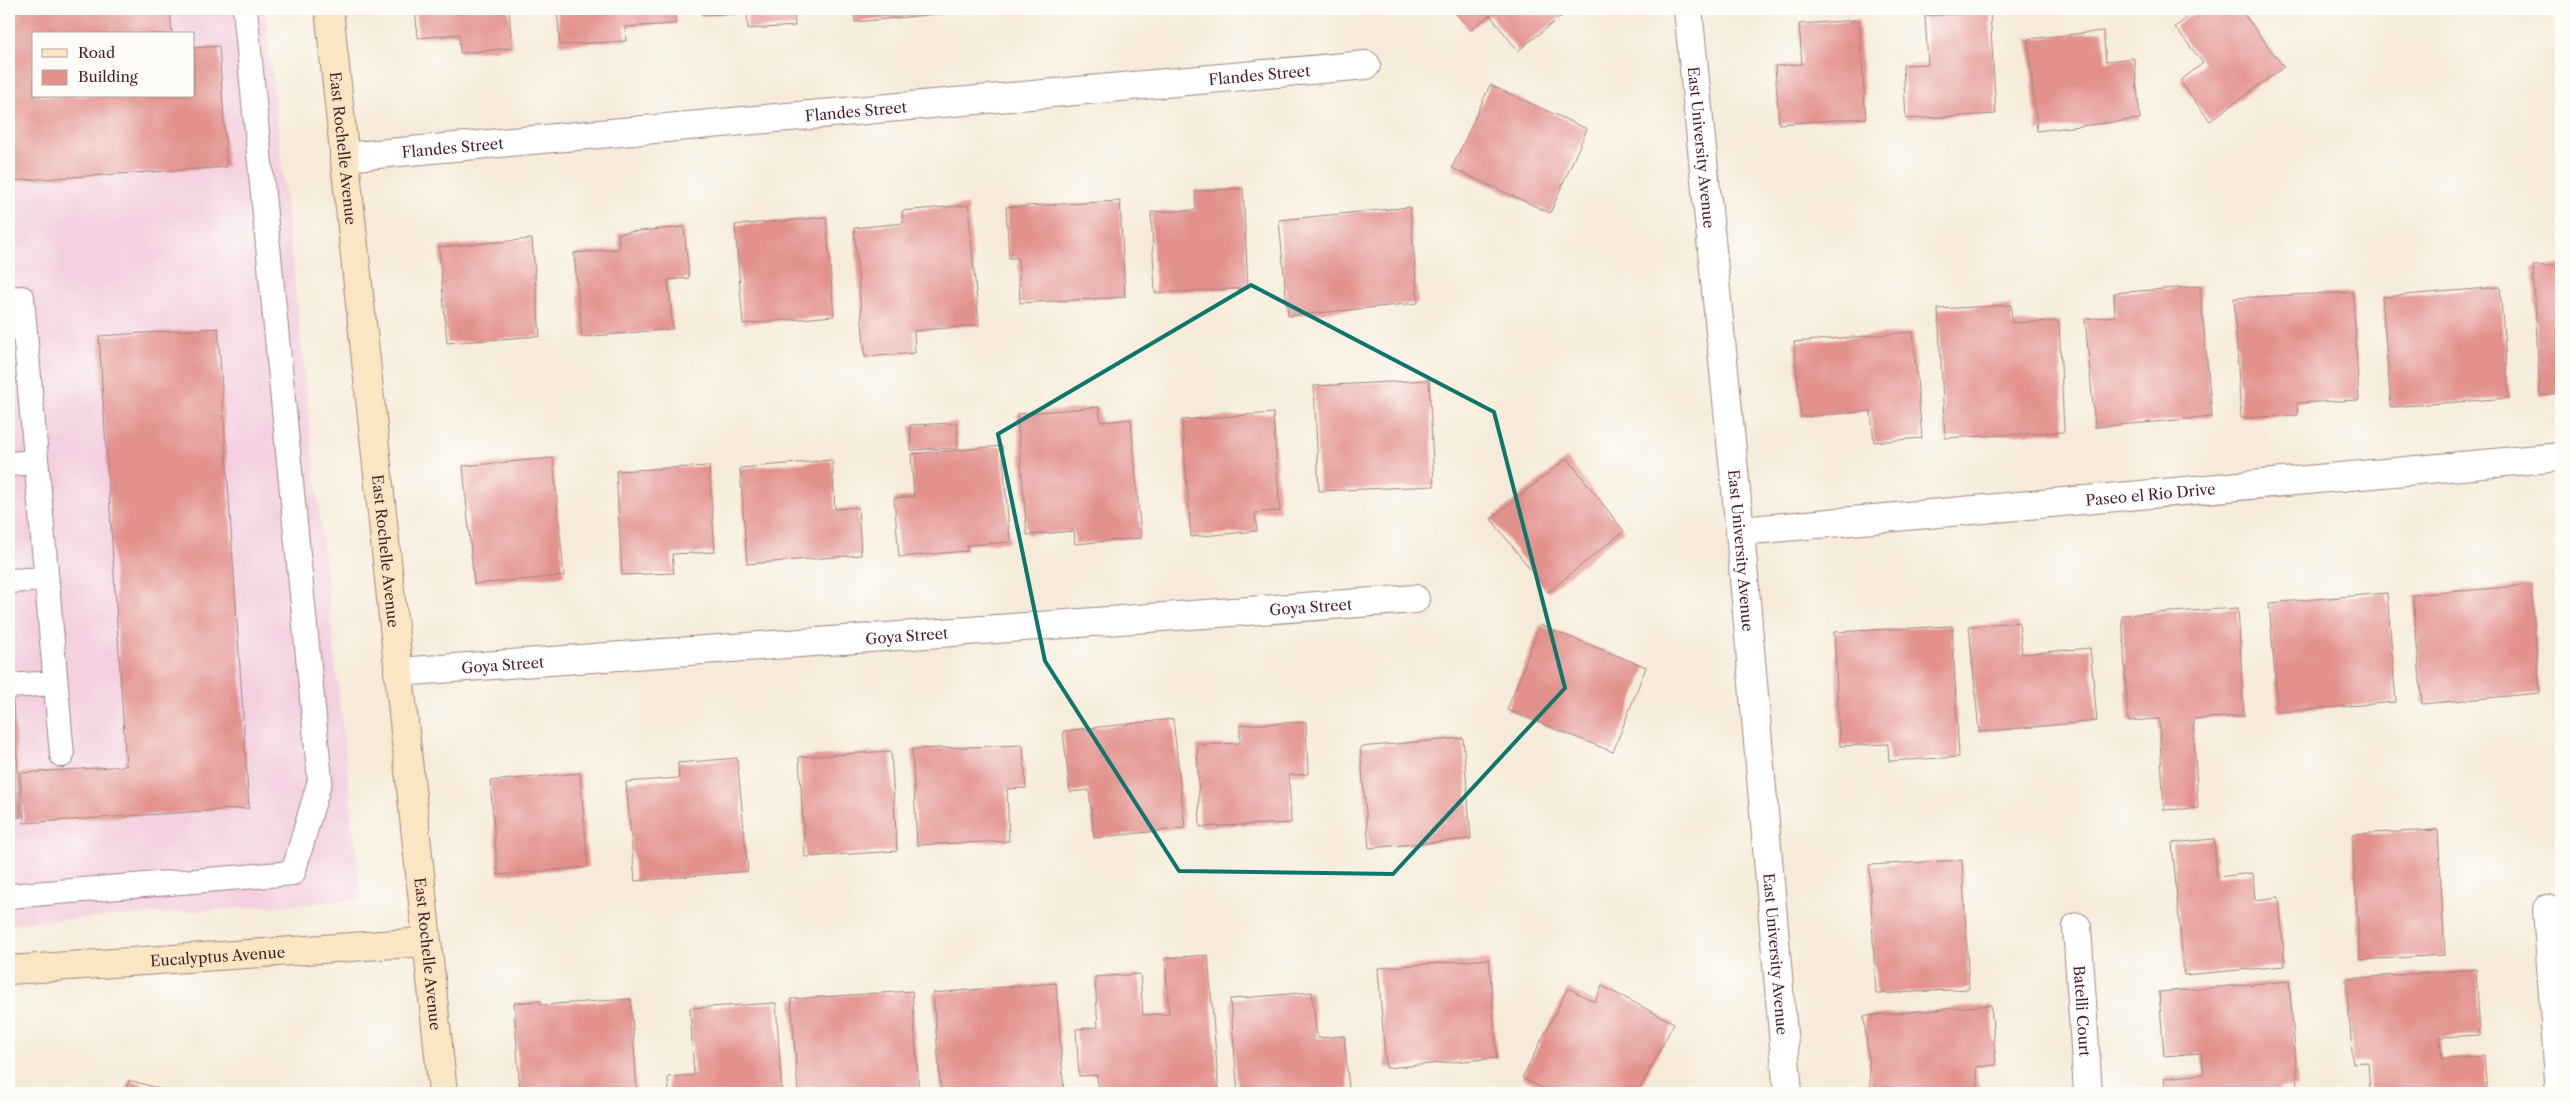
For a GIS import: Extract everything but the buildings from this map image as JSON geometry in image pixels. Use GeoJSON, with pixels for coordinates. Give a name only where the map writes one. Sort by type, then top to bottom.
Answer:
{"type":"FeatureCollection","features":[{"type":"Feature","properties":{"kind":"street","name":"East Rochelle Avenue"},"geometry":{"type":"LineString","coordinates":[[329,9],[425,942],[443,1093]]}},
{"type":"Feature","properties":{"kind":"street","name":"East University Avenue"},"geometry":{"type":"LineString","coordinates":[[1688,9],[1740,532],[1788,1093]]}},
{"type":"Feature","properties":{"kind":"street","name":"Flandes Street"},"geometry":{"type":"LineString","coordinates":[[344,157],[1366,65]]}},
{"type":"Feature","properties":{"kind":"street","name":"Paseo el Rio Drive"},"geometry":{"type":"LineString","coordinates":[[1740,532],[2561,457]]}},
{"type":"Feature","properties":{"kind":"street","name":"Goya Street"},"geometry":{"type":"LineString","coordinates":[[398,672],[1415,599]]}},
{"type":"Feature","properties":{"kind":"street"},"geometry":{"type":"LineString","coordinates":[[2547,909],[2560,1093]]}},
{"type":"Feature","properties":{"kind":"street","name":"Batelli Court"},"geometry":{"type":"LineString","coordinates":[[2078,927],[2088,1093]]}},
{"type":"Feature","properties":{"kind":"street","name":"Eucalyptus Avenue"},"geometry":{"type":"LineString","coordinates":[[9,970],[425,942]]}},
{"type":"Feature","properties":{"kind":"lane"},"geometry":{"type":"LineString","coordinates":[[9,896],[293,873],[320,780],[245,9]]}},
{"type":"Feature","properties":{"kind":"lane"},"geometry":{"type":"LineString","coordinates":[[9,300],[22,298],[62,755]]}},
{"type":"Feature","properties":{"kind":"lane"},"geometry":{"type":"LineString","coordinates":[[9,464],[36,462]]}},
{"type":"Feature","properties":{"kind":"lane"},"geometry":{"type":"LineString","coordinates":[[9,580],[46,579]]}},
{"type":"Feature","properties":{"kind":"lane"},"geometry":{"type":"LineString","coordinates":[[9,686],[55,683]]}},
{"type":"Feature","properties":{"kind":"highlighted area"},"geometry":{"type":"Polygon","coordinates":[[[1251,285],[1494,412],[1565,688],[1393,874],[1179,871],[1045,661],[998,434],[1251,285]]]}},
{"type":"Feature","properties":{"kind":"shaded area"},"geometry":{"type":"Polygon","coordinates":[[[9,9],[265,9],[361,900],[9,923],[9,9]]]}}]}
